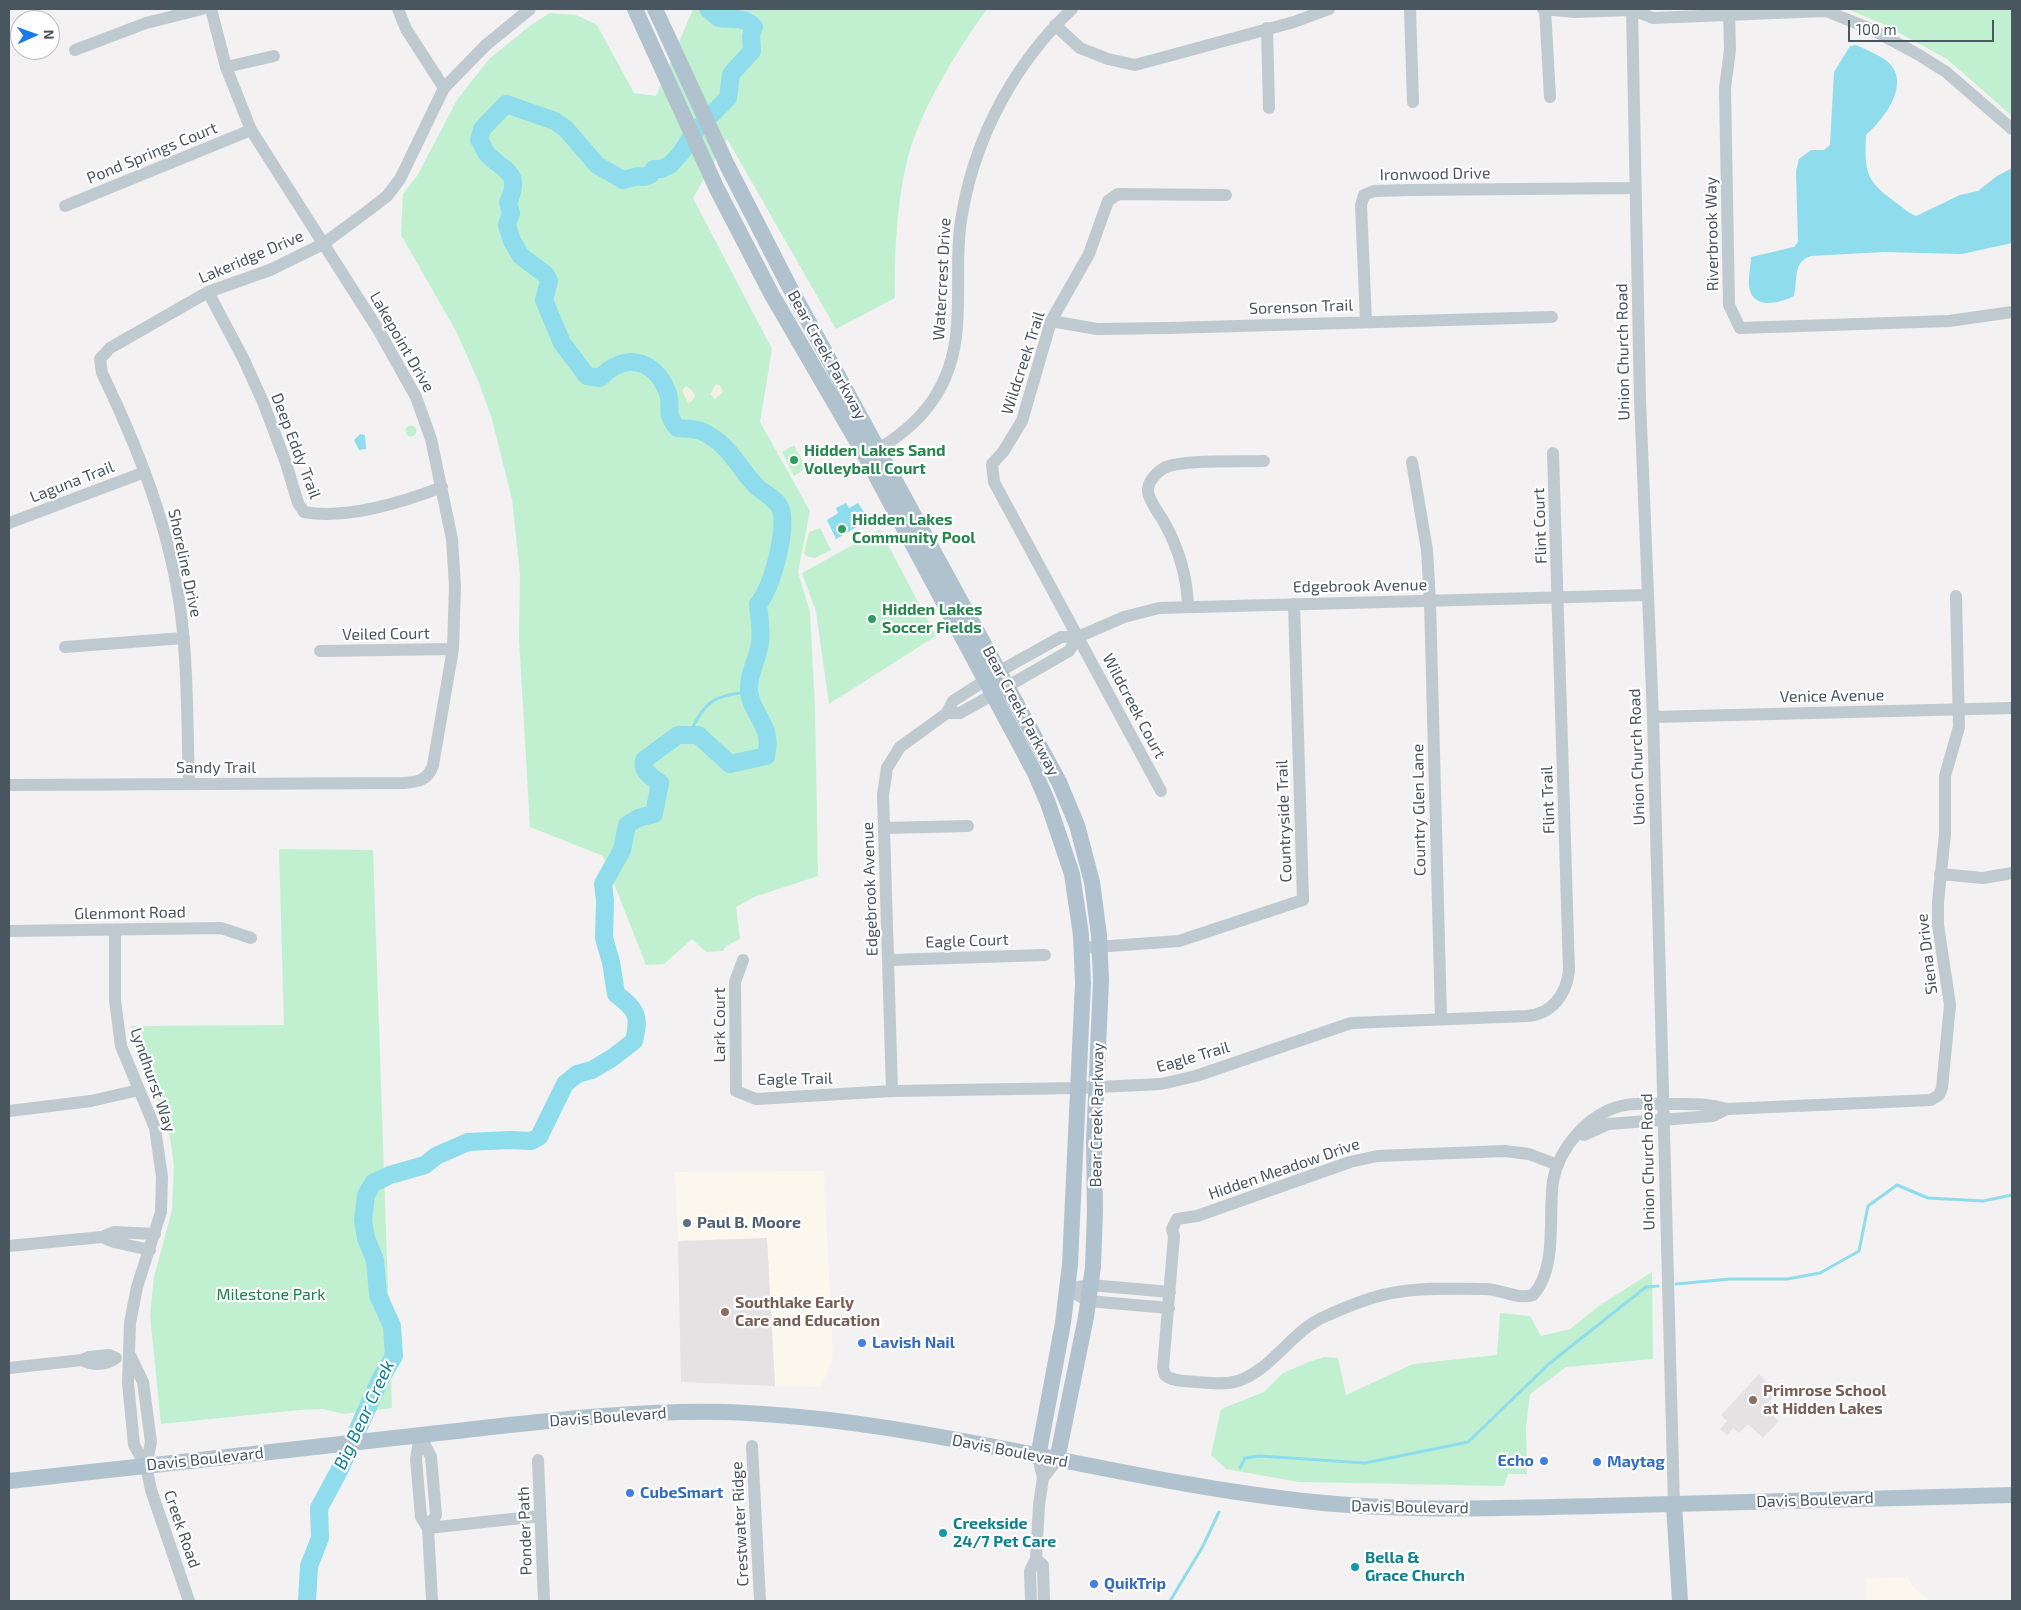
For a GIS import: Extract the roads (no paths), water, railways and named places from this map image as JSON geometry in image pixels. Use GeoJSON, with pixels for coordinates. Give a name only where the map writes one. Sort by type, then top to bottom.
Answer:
{"type":"FeatureCollection","features":[{"type":"Feature","properties":{"kind":"main road","name":"Bear Creek Parkway"},"geometry":{"type":"LineString","coordinates":[[635,9],[717,189],[772,295],[872,453],[1000,671],[1059,782],[1076,825],[1095,898],[1100,948],[1101,997],[1096,1086],[1095,1239],[1088,1301],[1057,1460]]}},
{"type":"Feature","properties":{"kind":"main road","name":"Bear Creek Parkway"},"geometry":{"type":"LineString","coordinates":[[656,9],[727,165],[1041,786],[1073,878],[1082,948],[1078,1088],[1068,1289],[1038,1457]]}},
{"type":"Feature","properties":{"kind":"main road","name":"Davis Boulevard"},"geometry":{"type":"LineString","coordinates":[[9,1481],[588,1417],[667,1412],[754,1413],[888,1427],[1038,1457],[1277,1498],[1339,1505],[1428,1509],[1674,1505],[2012,1495]]}},
{"type":"Feature","properties":{"kind":"main road"},"geometry":{"type":"LineString","coordinates":[[1674,1505],[1680,1601]]}},
{"type":"Feature","properties":{"kind":"street"},"geometry":{"type":"LineString","coordinates":[[75,50],[146,23],[202,9]]}},
{"type":"Feature","properties":{"kind":"street","name":"Lakepoint Drive"},"geometry":{"type":"LineString","coordinates":[[211,9],[226,67],[251,130],[379,331],[416,397],[431,439],[452,539],[454,586],[453,649],[433,765],[430,774],[424,780]]}},
{"type":"Feature","properties":{"kind":"street"},"geometry":{"type":"LineString","coordinates":[[398,9],[406,29],[444,88]]}},
{"type":"Feature","properties":{"kind":"street","name":"Lakeridge Drive"},"geometry":{"type":"LineString","coordinates":[[100,359],[110,348],[208,292],[270,270],[323,244],[387,196],[400,179],[444,88],[486,46],[530,9]]}},
{"type":"Feature","properties":{"kind":"street","name":"Watercrest Drive"},"geometry":{"type":"LineString","coordinates":[[872,453],[899,436],[922,417],[934,401],[942,384],[956,338],[957,244],[972,171],[982,140],[1009,88],[1055,25],[1072,9]]}},
{"type":"Feature","properties":{"kind":"street"},"geometry":{"type":"LineString","coordinates":[[1055,25],[1080,48],[1108,59],[1134,64],[1294,22],[1329,9]]}},
{"type":"Feature","properties":{"kind":"street"},"geometry":{"type":"LineString","coordinates":[[1410,9],[1413,102]]}},
{"type":"Feature","properties":{"kind":"street"},"geometry":{"type":"LineString","coordinates":[[1550,97],[1544,9],[1575,12],[1633,9],[1653,18],[1729,12],[1823,10],[1871,28],[1919,55],[1946,72],[2012,129]]}},
{"type":"Feature","properties":{"kind":"street","name":"Union Church Road"},"geometry":{"type":"LineString","coordinates":[[1633,9],[1635,188],[1647,595],[1653,717],[1674,1505]]}},
{"type":"Feature","properties":{"kind":"street","name":"Riverbrook Way"},"geometry":{"type":"LineString","coordinates":[[1729,12],[1730,50],[1725,88],[1730,305],[1740,328],[1949,321],[2012,312]]}},
{"type":"Feature","properties":{"kind":"street"},"geometry":{"type":"LineString","coordinates":[[1267,28],[1269,108]]}},
{"type":"Feature","properties":{"kind":"street"},"geometry":{"type":"LineString","coordinates":[[226,67],[274,56]]}},
{"type":"Feature","properties":{"kind":"street","name":"Pond Springs Court"},"geometry":{"type":"LineString","coordinates":[[65,206],[251,130]]}},
{"type":"Feature","properties":{"kind":"street","name":"Ironwood Drive"},"geometry":{"type":"LineString","coordinates":[[1366,322],[1361,205],[1364,195],[1374,191],[1412,190],[1635,188]]}},
{"type":"Feature","properties":{"kind":"street","name":"Wildcreek Trail"},"geometry":{"type":"LineString","coordinates":[[1078,637],[992,474],[992,464],[1022,421],[1051,321],[1089,254],[1108,201],[1112,196],[1118,194],[1226,195]]}},
{"type":"Feature","properties":{"kind":"street","name":"Deep Eddy Trail"},"geometry":{"type":"LineString","coordinates":[[208,292],[243,358],[263,402],[286,463],[298,503],[304,512],[316,514],[363,510],[407,500],[442,487]]}},
{"type":"Feature","properties":{"kind":"street","name":"Sorenson Trail"},"geometry":{"type":"LineString","coordinates":[[1051,321],[1097,329],[1552,317]]}},
{"type":"Feature","properties":{"kind":"street","name":"Shoreline Drive"},"geometry":{"type":"LineString","coordinates":[[100,359],[102,373],[146,472],[171,558],[184,638],[189,784]]}},
{"type":"Feature","properties":{"kind":"street","name":"Flint Court"},"geometry":{"type":"LineString","coordinates":[[1554,453],[1559,597]]}},
{"type":"Feature","properties":{"kind":"street"},"geometry":{"type":"LineString","coordinates":[[1188,606],[1188,587],[1182,561],[1165,523],[1152,503],[1148,491],[1151,479],[1165,468],[1175,466],[1264,461]]}},
{"type":"Feature","properties":{"kind":"street","name":"Country Glen Lane"},"geometry":{"type":"LineString","coordinates":[[1412,462],[1427,550],[1430,601],[1441,1018]]}},
{"type":"Feature","properties":{"kind":"street","name":"Laguna Trail"},"geometry":{"type":"LineString","coordinates":[[9,522],[146,472]]}},
{"type":"Feature","properties":{"kind":"street","name":"Edgebrook Avenue"},"geometry":{"type":"LineString","coordinates":[[892,1091],[890,960],[883,795],[887,768],[900,747],[947,713],[960,713],[990,687],[1000,671],[1061,637],[1078,637],[1134,614],[1188,606],[1647,595]]}},
{"type":"Feature","properties":{"kind":"street","name":"Siena Drive"},"geometry":{"type":"LineString","coordinates":[[1561,1159],[1583,1128],[1613,1109],[1632,1105],[1708,1103],[1727,1109],[1931,1100],[1936,1098],[1942,1088],[1950,1006],[1938,925],[1940,874],[1945,834],[1945,776],[1959,727],[1960,709],[1956,596]]}},
{"type":"Feature","properties":{"kind":"street","name":"Flint Trail"},"geometry":{"type":"LineString","coordinates":[[1559,597],[1570,971],[1566,986],[1559,1000]]}},
{"type":"Feature","properties":{"kind":"street","name":"Countryside Trail"},"geometry":{"type":"LineString","coordinates":[[1082,948],[1100,948],[1187,939],[1303,900],[1294,604]]}},
{"type":"Feature","properties":{"kind":"street","name":"Edgebrook Avenue"},"geometry":{"type":"LineString","coordinates":[[990,687],[1008,686],[1069,651],[1078,637]]}},
{"type":"Feature","properties":{"kind":"street","name":"Wildcreek Court"},"geometry":{"type":"LineString","coordinates":[[1078,637],[1161,791]]}},
{"type":"Feature","properties":{"kind":"street"},"geometry":{"type":"LineString","coordinates":[[65,647],[184,638]]}},
{"type":"Feature","properties":{"kind":"street","name":"Veiled Court"},"geometry":{"type":"LineString","coordinates":[[320,651],[453,649]]}},
{"type":"Feature","properties":{"kind":"street","name":"Venice Avenue"},"geometry":{"type":"LineString","coordinates":[[1653,717],[2012,708]]}},
{"type":"Feature","properties":{"kind":"street","name":"Sandy Trail"},"geometry":{"type":"LineString","coordinates":[[9,785],[404,783],[424,780]]}},
{"type":"Feature","properties":{"kind":"street"},"geometry":{"type":"LineString","coordinates":[[884,828],[968,826]]}},
{"type":"Feature","properties":{"kind":"street"},"geometry":{"type":"LineString","coordinates":[[1940,874],[1983,878],[2012,873]]}},
{"type":"Feature","properties":{"kind":"street","name":"Glenmont Road"},"geometry":{"type":"LineString","coordinates":[[9,931],[221,928],[250,938]]}},
{"type":"Feature","properties":{"kind":"street","name":"Lyndhurst Way"},"geometry":{"type":"LineString","coordinates":[[115,930],[116,1020],[121,1046],[155,1128],[160,1152],[162,1196],[155,1234],[132,1305],[130,1332],[130,1357],[143,1382],[151,1442],[146,1466]]}},
{"type":"Feature","properties":{"kind":"street","name":"Eagle Court"},"geometry":{"type":"LineString","coordinates":[[890,960],[1045,955]]}},
{"type":"Feature","properties":{"kind":"street","name":"Lark Court"},"geometry":{"type":"LineString","coordinates":[[736,1091],[734,982],[743,960]]}},
{"type":"Feature","properties":{"kind":"street","name":"Eagle Trail"},"geometry":{"type":"LineString","coordinates":[[736,1091],[756,1099],[892,1091],[1150,1085],[1178,1081],[1351,1023],[1441,1018],[1532,1016],[1544,1012],[1559,1000]]}},
{"type":"Feature","properties":{"kind":"street"},"geometry":{"type":"LineString","coordinates":[[9,1111],[91,1101],[139,1090]]}},
{"type":"Feature","properties":{"kind":"street","name":"Siena Drive"},"geometry":{"type":"LineString","coordinates":[[1561,1159],[1583,1136],[1601,1126],[1713,1116],[1727,1109]]}},
{"type":"Feature","properties":{"kind":"street","name":"Hidden Meadow Drive"},"geometry":{"type":"LineString","coordinates":[[1505,1151],[1561,1159],[1553,1183],[1548,1254],[1541,1284],[1533,1295],[1520,1296],[1501,1290],[1485,1289],[1396,1292],[1316,1321],[1293,1338],[1258,1370],[1245,1378],[1222,1383],[1171,1379],[1164,1375],[1174,1236],[1172,1229],[1176,1220],[1197,1216],[1350,1162],[1391,1154],[1505,1151]]}},
{"type":"Feature","properties":{"kind":"street"},"geometry":{"type":"LineString","coordinates":[[9,1246],[102,1237],[114,1232],[155,1234]]}},
{"type":"Feature","properties":{"kind":"street"},"geometry":{"type":"LineString","coordinates":[[102,1237],[114,1242],[150,1250]]}},
{"type":"Feature","properties":{"kind":"street"},"geometry":{"type":"LineString","coordinates":[[1068,1289],[1090,1284],[1170,1292]]}},
{"type":"Feature","properties":{"kind":"street"},"geometry":{"type":"LineString","coordinates":[[1068,1289],[1088,1301],[1169,1308]]}},
{"type":"Feature","properties":{"kind":"street"},"geometry":{"type":"LineString","coordinates":[[9,1368],[82,1360],[90,1364],[110,1363],[116,1358],[130,1357]]}},
{"type":"Feature","properties":{"kind":"street"},"geometry":{"type":"LineString","coordinates":[[420,1435],[432,1457],[436,1515],[428,1528]]}},
{"type":"Feature","properties":{"kind":"street"},"geometry":{"type":"LineString","coordinates":[[420,1435],[416,1459],[421,1518],[428,1528],[432,1601]]}},
{"type":"Feature","properties":{"kind":"street","name":"Crestwater Ridge"},"geometry":{"type":"LineString","coordinates":[[752,1446],[760,1601]]}},
{"type":"Feature","properties":{"kind":"street","name":"Bear Creek Parkway"},"geometry":{"type":"LineString","coordinates":[[1031,1601],[1030,1571],[1036,1560],[1043,1478],[1038,1457]]}},
{"type":"Feature","properties":{"kind":"street","name":"Ponder Path"},"geometry":{"type":"LineString","coordinates":[[538,1460],[544,1601]]}},
{"type":"Feature","properties":{"kind":"street","name":"Bear Creek Parkway"},"geometry":{"type":"LineString","coordinates":[[1043,1478],[1057,1460]]}},
{"type":"Feature","properties":{"kind":"street","name":"Creek Road"},"geometry":{"type":"LineString","coordinates":[[146,1466],[151,1490],[189,1601]]}},
{"type":"Feature","properties":{"kind":"street"},"geometry":{"type":"LineString","coordinates":[[419,1493],[434,1492]]}},
{"type":"Feature","properties":{"kind":"street"},"geometry":{"type":"LineString","coordinates":[[428,1528],[540,1516]]}},
{"type":"Feature","properties":{"kind":"street","name":"Bear Creek Parkway"},"geometry":{"type":"LineString","coordinates":[[1036,1560],[1042,1565],[1044,1601]]}},
{"type":"Feature","properties":{"kind":"water"},"geometry":{"type":"Polygon","coordinates":[[[1856,45],[1887,61],[1895,73],[1897,82],[1892,102],[1880,121],[1866,135],[1867,169],[1874,183],[1888,197],[1916,216],[1960,195],[1978,191],[1997,176],[2012,168],[2012,243],[1962,254],[1883,252],[1811,256],[1805,259],[1798,267],[1794,296],[1773,303],[1760,302],[1751,293],[1749,285],[1751,257],[1794,247],[1798,242],[1796,171],[1799,159],[1811,150],[1824,150],[1830,145],[1834,72],[1850,46],[1856,45]]]}},
{"type":"Feature","properties":{"kind":"water"},"geometry":{"type":"Polygon","coordinates":[[[360,434],[365,435],[366,449],[359,450],[354,440],[360,434]]]}},
{"type":"Feature","properties":{"kind":"water","name":"Hidden Lakes Community Pool"},"geometry":{"type":"Polygon","coordinates":[[[846,503],[849,508],[858,503],[869,520],[836,539],[827,520],[838,513],[836,508],[846,503]]]}},
{"type":"Feature","properties":{"kind":"waterway","name":"Big Bear Creek"},"geometry":{"type":"LineString","coordinates":[[307,1601],[309,1566],[320,1538],[319,1508],[339,1471],[381,1378],[394,1356],[392,1326],[378,1295],[375,1260],[366,1238],[363,1221],[366,1195],[373,1183],[390,1175],[425,1165],[436,1156],[468,1142],[531,1141],[539,1137],[565,1084],[577,1074],[592,1070],[612,1058],[634,1041],[637,1025],[635,1014],[629,1004],[616,994],[611,962],[604,938],[605,900],[603,884],[622,850],[627,825],[638,818],[654,814],[660,783],[646,771],[643,764],[644,760],[678,735],[698,735],[730,764],[766,756],[767,736],[751,699],[749,684],[761,638],[758,604],[768,586],[777,559],[782,531],[781,510],[773,499],[756,486],[720,443],[700,431],[677,428],[671,417],[667,391],[661,380],[646,366],[628,362],[609,370],[600,378],[587,376],[562,343],[544,300],[549,281],[546,275],[521,256],[512,241],[507,225],[511,213],[508,203],[512,193],[513,180],[507,171],[487,154],[479,140],[482,129],[506,104],[555,121],[566,129],[597,165],[623,180],[650,175],[654,169],[661,169],[670,165],[681,153],[696,130],[728,98],[731,74],[752,51],[751,36],[754,27],[746,21],[719,18],[708,9]]}},
{"type":"Feature","properties":{"kind":"waterway"},"geometry":{"type":"LineString","coordinates":[[689,735],[694,724],[711,702],[727,695],[749,692]]}},
{"type":"Feature","properties":{"kind":"waterway"},"geometry":{"type":"LineString","coordinates":[[1676,1284],[1730,1279],[1787,1279],[1820,1273],[1859,1251],[1868,1206],[1897,1185],[1928,1198],[1983,1201],[2012,1195]]}},
{"type":"Feature","properties":{"kind":"waterway"},"geometry":{"type":"LineString","coordinates":[[1240,1468],[1245,1458],[1260,1456],[1365,1463],[1468,1442],[1550,1363],[1646,1287],[1658,1286]]}},
{"type":"Feature","properties":{"kind":"waterway"},"geometry":{"type":"LineString","coordinates":[[1170,1601],[1203,1546],[1219,1512]]}},
{"type":"Feature","properties":{"kind":"place","name":"Hidden Lakes Sand Volleyball Court"},"geometry":{"type":"Point","coordinates":[794,460]}},
{"type":"Feature","properties":{"kind":"place","name":"Hidden Lakes Community Pool"},"geometry":{"type":"Point","coordinates":[842,529]}},
{"type":"Feature","properties":{"kind":"place","name":"Hidden Lakes Soccer Fields"},"geometry":{"type":"Point","coordinates":[872,619]}},
{"type":"Feature","properties":{"kind":"place","name":"Paul B. Moore"},"geometry":{"type":"Point","coordinates":[687,1223]}},
{"type":"Feature","properties":{"kind":"place","name":"Southlake Early Care and Education"},"geometry":{"type":"Point","coordinates":[725,1312]}},
{"type":"Feature","properties":{"kind":"place","name":"Lavish Nail"},"geometry":{"type":"Point","coordinates":[862,1343]}},
{"type":"Feature","properties":{"kind":"place","name":"Primrose School at Hidden Lakes"},"geometry":{"type":"Point","coordinates":[1753,1400]}},
{"type":"Feature","properties":{"kind":"place","name":"Echo"},"geometry":{"type":"Point","coordinates":[1544,1461]}},
{"type":"Feature","properties":{"kind":"place","name":"Maytag"},"geometry":{"type":"Point","coordinates":[1597,1462]}},
{"type":"Feature","properties":{"kind":"place","name":"CubeSmart"},"geometry":{"type":"Point","coordinates":[630,1493]}},
{"type":"Feature","properties":{"kind":"place","name":"Creekside 24/7 Pet Care"},"geometry":{"type":"Point","coordinates":[943,1533]}},
{"type":"Feature","properties":{"kind":"place","name":"Bella & Grace Church"},"geometry":{"type":"Point","coordinates":[1355,1567]}},
{"type":"Feature","properties":{"kind":"place","name":"QuikTrip"},"geometry":{"type":"Point","coordinates":[1094,1584]}},
{"type":"Feature","properties":{"kind":"park label","name":"Milestone Park"},"geometry":{"type":"Point","coordinates":[271,1295]}}]}
